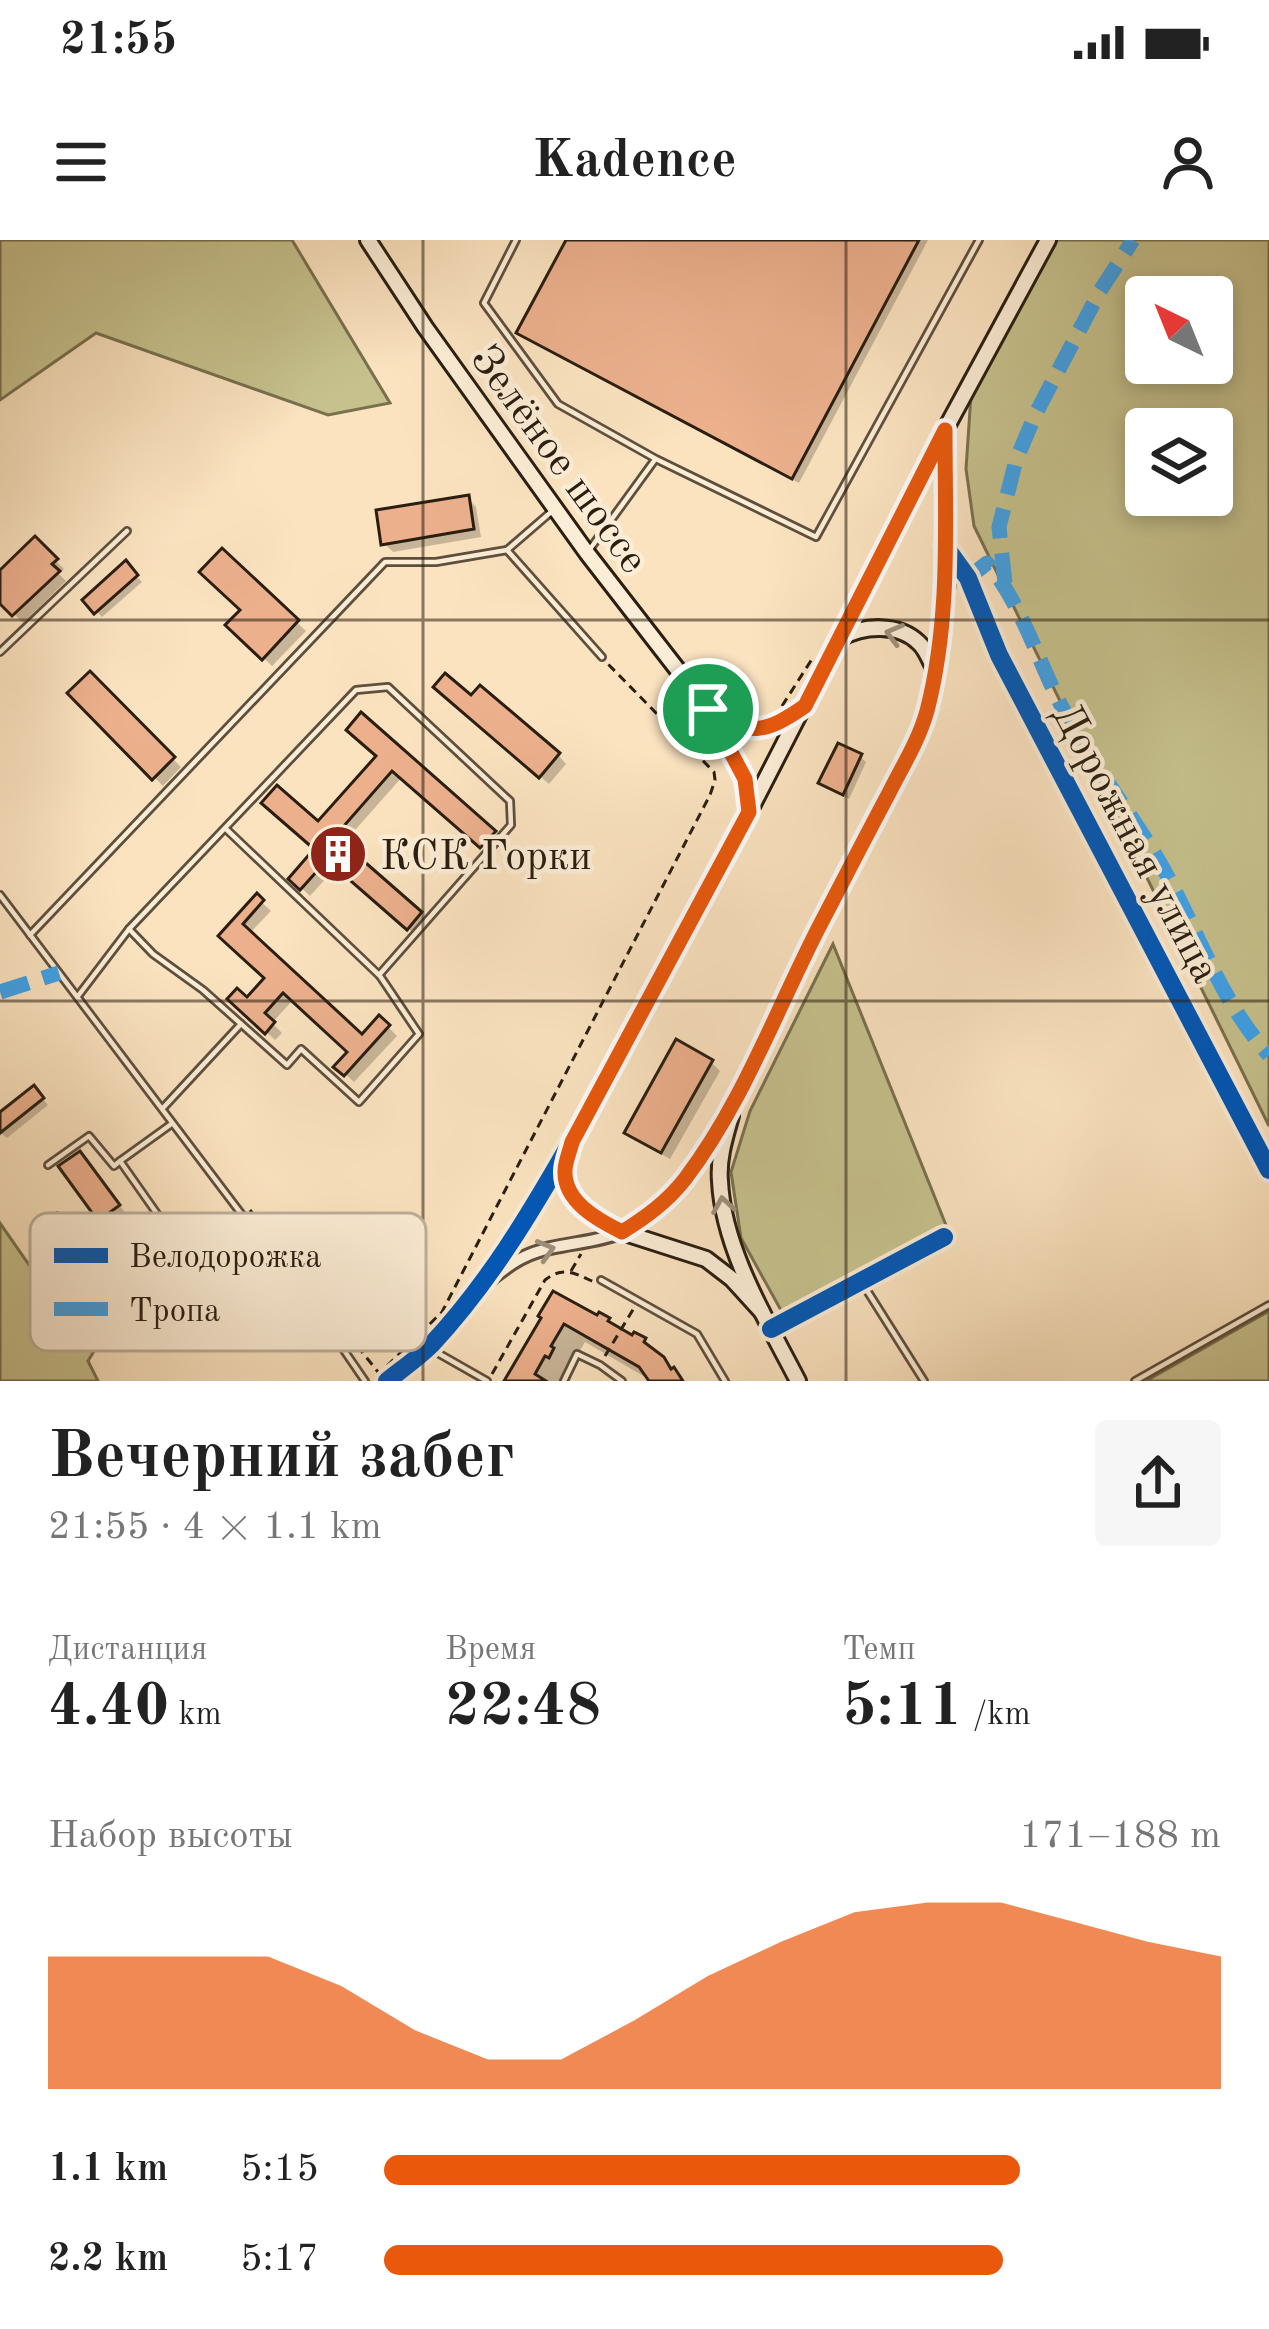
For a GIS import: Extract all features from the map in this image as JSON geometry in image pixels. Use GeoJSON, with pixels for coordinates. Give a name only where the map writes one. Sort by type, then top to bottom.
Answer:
{"type":"FeatureCollection","features":[{"type":"Feature","properties":{"kind":"main road"},"geometry":{"type":"LineString","coordinates":[[762,1312],[706,1259],[622,1232],[600,1221],[572,1196],[565,1173],[572,1142],[1048,240]]}},
{"type":"Feature","properties":{"kind":"main road","name":"Зелёное шоссе"},"geometry":{"type":"LineString","coordinates":[[371,242],[425,328],[587,553],[714,705],[745,779],[749,812]]}},
{"type":"Feature","properties":{"kind":"main road"},"geometry":{"type":"LineString","coordinates":[[622,1232],[657,1209],[683,1181],[737,1094],[926,714],[947,581],[945,430]]}},
{"type":"Feature","properties":{"kind":"main road"},"geometry":{"type":"LineString","coordinates":[[840,639],[855,630],[893,629],[921,644],[934,670]]}},
{"type":"Feature","properties":{"kind":"main road"},"geometry":{"type":"LineString","coordinates":[[714,705],[726,722],[753,730],[783,721],[805,706]]}},
{"type":"Feature","properties":{"kind":"main road"},"geometry":{"type":"LineString","coordinates":[[737,1094],[722,1147],[719,1179],[726,1225],[762,1312],[798,1381]]}},
{"type":"Feature","properties":{"kind":"street","name":"Дорожная улица"},"geometry":{"type":"LineString","coordinates":[[946,546],[968,578],[999,655],[1269,1170]]}},
{"type":"Feature","properties":{"kind":"street"},"geometry":{"type":"LineString","coordinates":[[428,1348],[520,1232],[572,1142]]}},
{"type":"Feature","properties":{"kind":"street"},"geometry":{"type":"LineString","coordinates":[[478,1289],[520,1258],[622,1232]]}},
{"type":"Feature","properties":{"kind":"street"},"geometry":{"type":"LineString","coordinates":[[771,1329],[944,1237]]}},
{"type":"Feature","properties":{"kind":"street"},"geometry":{"type":"LineString","coordinates":[[384,1378],[424,1351]]}},
{"type":"Feature","properties":{"kind":"lane"},"geometry":{"type":"LineString","coordinates":[[516,240],[484,304],[558,404],[656,459],[816,537],[979,240]]}},
{"type":"Feature","properties":{"kind":"lane"},"geometry":{"type":"LineString","coordinates":[[587,553],[656,459]]}},
{"type":"Feature","properties":{"kind":"lane"},"geometry":{"type":"LineString","coordinates":[[31,935],[385,562],[436,562],[507,550],[556,509]]}},
{"type":"Feature","properties":{"kind":"lane"},"geometry":{"type":"LineString","coordinates":[[0,652],[127,531]]}},
{"type":"Feature","properties":{"kind":"lane"},"geometry":{"type":"LineString","coordinates":[[507,550],[602,657]]}},
{"type":"Feature","properties":{"kind":"lane"},"geometry":{"type":"LineString","coordinates":[[78,996],[129,929],[356,690],[388,687],[510,801],[512,825],[379,975]]}},
{"type":"Feature","properties":{"kind":"lane"},"geometry":{"type":"LineString","coordinates":[[129,929],[287,1064],[301,1049],[358,1102],[418,1034],[379,975],[225,828]]}},
{"type":"Feature","properties":{"kind":"lane"},"geometry":{"type":"LineString","coordinates":[[0,895],[240,1213]]}},
{"type":"Feature","properties":{"kind":"lane"},"geometry":{"type":"LineString","coordinates":[[162,1109],[241,1024]]}},
{"type":"Feature","properties":{"kind":"lane"},"geometry":{"type":"LineString","coordinates":[[48,1165],[88,1136],[114,1166],[172,1124]]}},
{"type":"Feature","properties":{"kind":"lane"},"geometry":{"type":"LineString","coordinates":[[120,1161],[156,1213]]}},
{"type":"Feature","properties":{"kind":"lane"},"geometry":{"type":"LineString","coordinates":[[601,1280],[697,1334],[725,1381]]}},
{"type":"Feature","properties":{"kind":"lane"},"geometry":{"type":"LineString","coordinates":[[861,1281],[924,1381]]}},
{"type":"Feature","properties":{"kind":"lane"},"geometry":{"type":"LineString","coordinates":[[1135,1381],[1269,1305]]}},
{"type":"Feature","properties":{"kind":"lane"},"geometry":{"type":"LineString","coordinates":[[428,1348],[487,1381]]}},
{"type":"Feature","properties":{"kind":"lane"},"geometry":{"type":"LineString","coordinates":[[344,1351],[365,1381]]}},
{"type":"Feature","properties":{"kind":"lane"},"geometry":{"type":"LineString","coordinates":[[564,1381],[577,1354],[622,1381]]}},
{"type":"Feature","properties":{"kind":"path"},"geometry":{"type":"LineString","coordinates":[[772,716],[819,650]]}},
{"type":"Feature","properties":{"kind":"path"},"geometry":{"type":"LineString","coordinates":[[426,1330],[442,1312],[715,780],[714,772],[602,657]]}},
{"type":"Feature","properties":{"kind":"path"},"geometry":{"type":"LineString","coordinates":[[706,682],[714,705]]}},
{"type":"Feature","properties":{"kind":"path"},"geometry":{"type":"LineString","coordinates":[[487,1381],[545,1280],[568,1270],[598,1284],[601,1280]]}},
{"type":"Feature","properties":{"kind":"path"},"geometry":{"type":"LineString","coordinates":[[600,1365],[638,1301]]}},
{"type":"Feature","properties":{"kind":"path"},"geometry":{"type":"LineString","coordinates":[[362,1351],[384,1378],[408,1351]]}},
{"type":"Feature","properties":{"kind":"shaded area"},"geometry":{"type":"Polygon","coordinates":[[[0,240],[292,240],[390,403],[328,415],[96,333],[0,400],[0,240]]]}},
{"type":"Feature","properties":{"kind":"shaded area"},"geometry":{"type":"Polygon","coordinates":[[[1057,240],[1269,240],[1269,1126],[974,526],[966,469],[971,395],[1057,240]]]}},
{"type":"Feature","properties":{"kind":"shaded area"},"geometry":{"type":"Polygon","coordinates":[[[833,944],[952,1240],[788,1323],[741,1238],[731,1172],[750,1111],[833,944]]]}},
{"type":"Feature","properties":{"kind":"shaded area"},"geometry":{"type":"Polygon","coordinates":[[[0,1223],[30,1266],[30,1351],[94,1351],[88,1361],[98,1381],[0,1381],[0,1223]]]}},
{"type":"Feature","properties":{"kind":"shaded area"},"geometry":{"type":"Polygon","coordinates":[[[1269,1311],[1269,1381],[1146,1381],[1269,1311]]]}},
{"type":"Feature","properties":{"kind":"building"},"geometry":{"type":"Polygon","coordinates":[[[566,240],[919,240],[792,479],[516,333],[566,240]]]}},
{"type":"Feature","properties":{"kind":"building"},"geometry":{"type":"Polygon","coordinates":[[[469,495],[474,529],[381,545],[376,510],[469,495]]]}},
{"type":"Feature","properties":{"kind":"building"},"geometry":{"type":"Polygon","coordinates":[[[35,536],[58,559],[52,564],[60,571],[12,616],[0,604],[0,570],[35,536]]]}},
{"type":"Feature","properties":{"kind":"building"},"geometry":{"type":"Polygon","coordinates":[[[222,548],[299,620],[262,660],[225,625],[240,610],[199,572],[222,548]]]}},
{"type":"Feature","properties":{"kind":"building"},"geometry":{"type":"Polygon","coordinates":[[[126,560],[138,575],[94,614],[82,600],[126,560]]]}},
{"type":"Feature","properties":{"kind":"building"},"geometry":{"type":"Polygon","coordinates":[[[90,671],[175,757],[152,780],[67,693],[90,671]]]}},
{"type":"Feature","properties":{"kind":"building"},"geometry":{"type":"Polygon","coordinates":[[[445,673],[471,695],[480,685],[560,753],[539,778],[433,687],[445,673]]]}},
{"type":"Feature","properties":{"kind":"building"},"geometry":{"type":"Polygon","coordinates":[[[361,712],[496,831],[480,848],[392,771],[335,836],[422,912],[407,930],[327,860],[300,890],[288,879],[314,849],[261,803],[277,785],[318,821],[376,756],[346,730],[361,712]]]}},
{"type":"Feature","properties":{"kind":"building"},"geometry":{"type":"Polygon","coordinates":[[[838,743],[862,754],[843,795],[818,783],[838,743]]]}},
{"type":"Feature","properties":{"kind":"building"},"geometry":{"type":"Polygon","coordinates":[[[257,893],[264,900],[243,924],[362,1034],[379,1015],[390,1025],[344,1076],[333,1067],[347,1052],[283,993],[265,1013],[275,1022],[265,1034],[227,999],[237,988],[247,997],[264,978],[218,936],[257,893]]]}},
{"type":"Feature","properties":{"kind":"building"},"geometry":{"type":"Polygon","coordinates":[[[676,1039],[713,1060],[661,1153],[624,1133],[676,1039]]]}},
{"type":"Feature","properties":{"kind":"building"},"geometry":{"type":"Polygon","coordinates":[[[34,1085],[44,1098],[0,1133],[0,1112],[34,1085]]]}},
{"type":"Feature","properties":{"kind":"building"},"geometry":{"type":"Polygon","coordinates":[[[80,1151],[120,1205],[109,1213],[92,1213],[58,1166],[80,1151]]]}},
{"type":"Feature","properties":{"kind":"building"},"geometry":{"type":"Polygon","coordinates":[[[553,1291],[610,1318],[632,1335],[646,1338],[644,1342],[683,1381],[649,1381],[639,1367],[564,1324],[549,1358],[545,1356],[535,1374],[546,1381],[504,1381],[553,1291]]]}},
{"type":"Feature","properties":{"kind":"marked path"},"geometry":{"type":"LineString","coordinates":[[1005,583],[999,527],[1016,460],[1100,291],[1133,240]]}},
{"type":"Feature","properties":{"kind":"marked path"},"geometry":{"type":"LineString","coordinates":[[968,578],[987,563],[999,579],[1074,728],[1156,856],[1235,1009],[1269,1055]]}},
{"type":"Feature","properties":{"kind":"marked path"},"geometry":{"type":"LineString","coordinates":[[0,992],[59,973]]}},
{"type":"Feature","properties":{"kind":"cycle path"},"geometry":{"type":"LineString","coordinates":[[945,546],[968,578],[999,655],[1269,1170]]}},
{"type":"Feature","properties":{"kind":"cycle path"},"geometry":{"type":"LineString","coordinates":[[426,1349],[490,1273],[571,1142]]}},
{"type":"Feature","properties":{"kind":"cycle path"},"geometry":{"type":"LineString","coordinates":[[771,1329],[944,1237]]}},
{"type":"Feature","properties":{"kind":"cycle path"},"geometry":{"type":"LineString","coordinates":[[387,1381],[424,1351]]}},
{"type":"Feature","properties":{"kind":"place","name":"КСК Горки"},"geometry":{"type":"Point","coordinates":[338,854]}},
{"type":"Feature","properties":{"kind":"route"},"geometry":{"type":"LineString","coordinates":[[945,430],[947,581],[926,714],[708,1144],[657,1209],[622,1232],[600,1221],[572,1196],[565,1173],[572,1142],[749,812],[745,779],[708,709],[726,722],[753,730],[783,721],[805,706],[945,430]]}}]}
